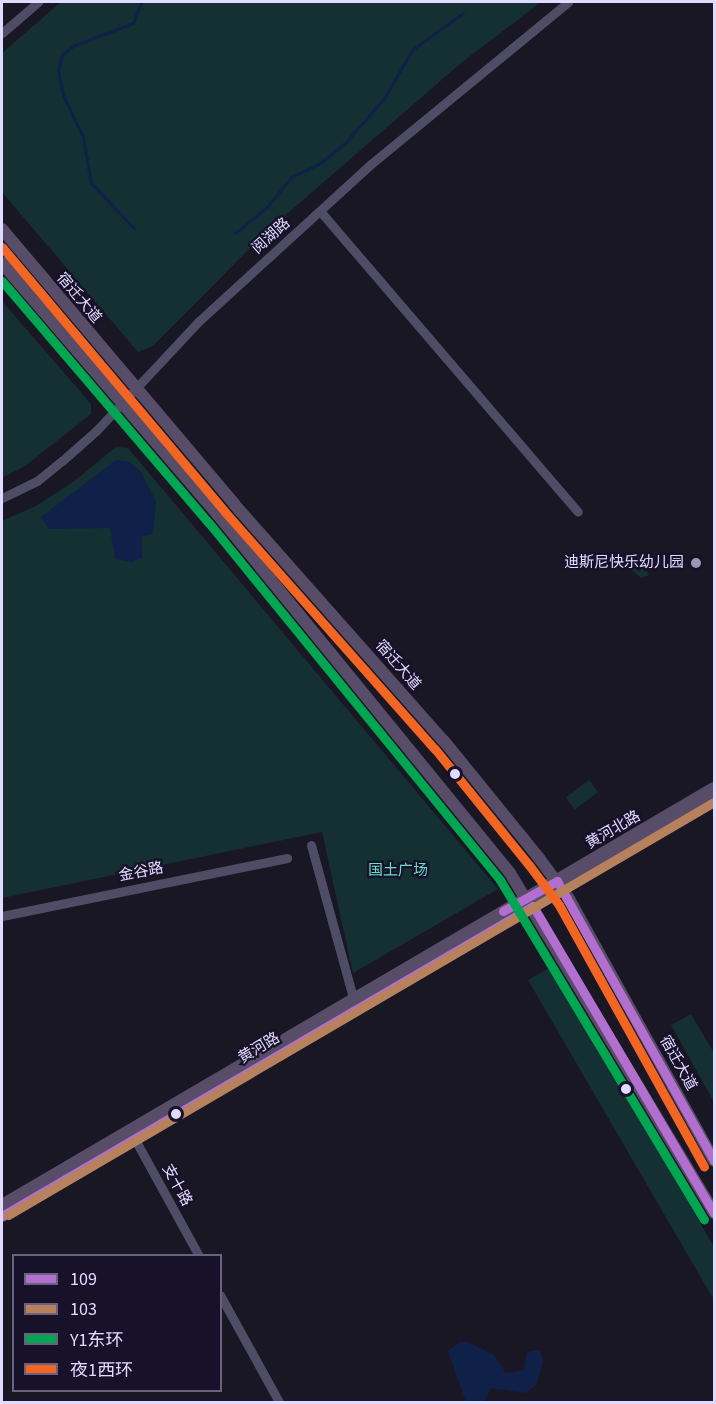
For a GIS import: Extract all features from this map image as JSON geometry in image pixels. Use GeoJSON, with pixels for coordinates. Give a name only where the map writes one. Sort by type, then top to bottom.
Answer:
{"type":"FeatureCollection","features":[{"type":"Feature","properties":{"kind":"main road","name":"宿迁大道"},"geometry":{"type":"LineString","coordinates":[[2,229],[135,388],[444,741],[560,886],[714,1161]]}},
{"type":"Feature","properties":{"kind":"main road"},"geometry":{"type":"LineString","coordinates":[[2,263],[120,405],[218,515],[530,902],[714,1213]]}},
{"type":"Feature","properties":{"kind":"main road","name":"黄河北路"},"geometry":{"type":"LineString","coordinates":[[560,886],[714,788]]}},
{"type":"Feature","properties":{"kind":"main road","name":"黄河北路"},"geometry":{"type":"LineString","coordinates":[[530,902],[714,801]]}},
{"type":"Feature","properties":{"kind":"main road","name":"黄河路"},"geometry":{"type":"LineString","coordinates":[[2,1216],[353,998],[530,902]]}},
{"type":"Feature","properties":{"kind":"main road","name":"黄河路"},"geometry":{"type":"LineString","coordinates":[[2,1205],[132,1134],[530,902]]}},
{"type":"Feature","properties":{"kind":"street"},"geometry":{"type":"LineString","coordinates":[[2,33],[38,2]]}},
{"type":"Feature","properties":{"kind":"street","name":"阅湖路"},"geometry":{"type":"LineString","coordinates":[[2,498],[29,486],[54,468],[120,405],[199,321],[320,211],[470,79],[568,2]]}},
{"type":"Feature","properties":{"kind":"street"},"geometry":{"type":"LineString","coordinates":[[320,211],[578,512]]}},
{"type":"Feature","properties":{"kind":"street"},"geometry":{"type":"LineString","coordinates":[[312,845],[353,998]]}},
{"type":"Feature","properties":{"kind":"street","name":"金谷路"},"geometry":{"type":"LineString","coordinates":[[2,916],[287,858]]}},
{"type":"Feature","properties":{"kind":"street","name":"支十路"},"geometry":{"type":"LineString","coordinates":[[132,1134],[198,1254]]}},
{"type":"Feature","properties":{"kind":"street"},"geometry":{"type":"LineString","coordinates":[[222,1299],[279,1402]]}},
{"type":"Feature","properties":{"kind":"green space"},"geometry":{"type":"Polygon","coordinates":[[[61,2],[541,2],[461,63],[265,233],[153,346],[138,352],[2,192],[2,53],[61,2]]]}},
{"type":"Feature","properties":{"kind":"green space"},"geometry":{"type":"Polygon","coordinates":[[[2,301],[91,404],[91,414],[25,466],[2,478],[2,301]]]}},
{"type":"Feature","properties":{"kind":"green space","name":"国土广场"},"geometry":{"type":"Polygon","coordinates":[[[116,447],[128,448],[498,889],[353,973],[322,832],[2,898],[2,521],[36,506],[73,482],[116,447]]]}},
{"type":"Feature","properties":{"kind":"green space"},"geometry":{"type":"Polygon","coordinates":[[[639,557],[649,575],[641,578],[625,564],[630,558],[639,557]]]}},
{"type":"Feature","properties":{"kind":"green space"},"geometry":{"type":"Polygon","coordinates":[[[589,780],[598,792],[575,809],[566,797],[589,780]]]}},
{"type":"Feature","properties":{"kind":"green space"},"geometry":{"type":"Polygon","coordinates":[[[553,966],[714,1247],[714,1300],[528,980],[553,966]]]}},
{"type":"Feature","properties":{"kind":"green space"},"geometry":{"type":"Polygon","coordinates":[[[691,1014],[714,1053],[714,1102],[671,1025],[691,1014]]]}},
{"type":"Feature","properties":{"kind":"water"},"geometry":{"type":"Polygon","coordinates":[[[116,460],[130,462],[141,472],[156,501],[153,534],[142,536],[142,558],[132,562],[115,559],[110,528],[49,529],[41,517],[116,460]]]}},
{"type":"Feature","properties":{"kind":"water"},"geometry":{"type":"Polygon","coordinates":[[[460,1342],[468,1342],[494,1355],[506,1373],[524,1370],[527,1352],[540,1350],[543,1361],[537,1385],[525,1393],[491,1388],[484,1402],[466,1402],[448,1351],[460,1342]]]}},
{"type":"Feature","properties":{"kind":"waterway"},"geometry":{"type":"LineString","coordinates":[[134,228],[91,183],[83,137],[63,95],[58,70],[62,54],[75,45],[133,23],[141,2]]}},
{"type":"Feature","properties":{"kind":"waterway"},"geometry":{"type":"LineString","coordinates":[[235,233],[267,207],[291,177],[319,164],[346,142],[385,97],[412,50],[463,13]]}},
{"type":"Feature","properties":{"kind":"transit line","name":"夜1西环"},"geometry":{"type":"LineString","coordinates":[[2,247],[225,512],[435,749],[529,865],[559,905],[704,1167]]}},
{"type":"Feature","properties":{"kind":"transit line","name":"Y1东环"},"geometry":{"type":"LineString","coordinates":[[2,281],[209,523],[500,880],[704,1219]]}},
{"type":"Feature","properties":{"kind":"transit line","name":"103"},"geometry":{"type":"LineString","coordinates":[[8,1215],[714,802]]}},
{"type":"Feature","properties":{"kind":"transit line","name":"109"},"geometry":{"type":"LineString","coordinates":[[503,911],[557,881],[714,1161]]}},
{"type":"Feature","properties":{"kind":"transit line","name":"109"},"geometry":{"type":"LineString","coordinates":[[2,1216],[533,906],[714,1213]]}},
{"type":"Feature","properties":{"kind":"place","name":"迪斯尼快乐幼儿园"},"geometry":{"type":"Point","coordinates":[696,563]}}]}
